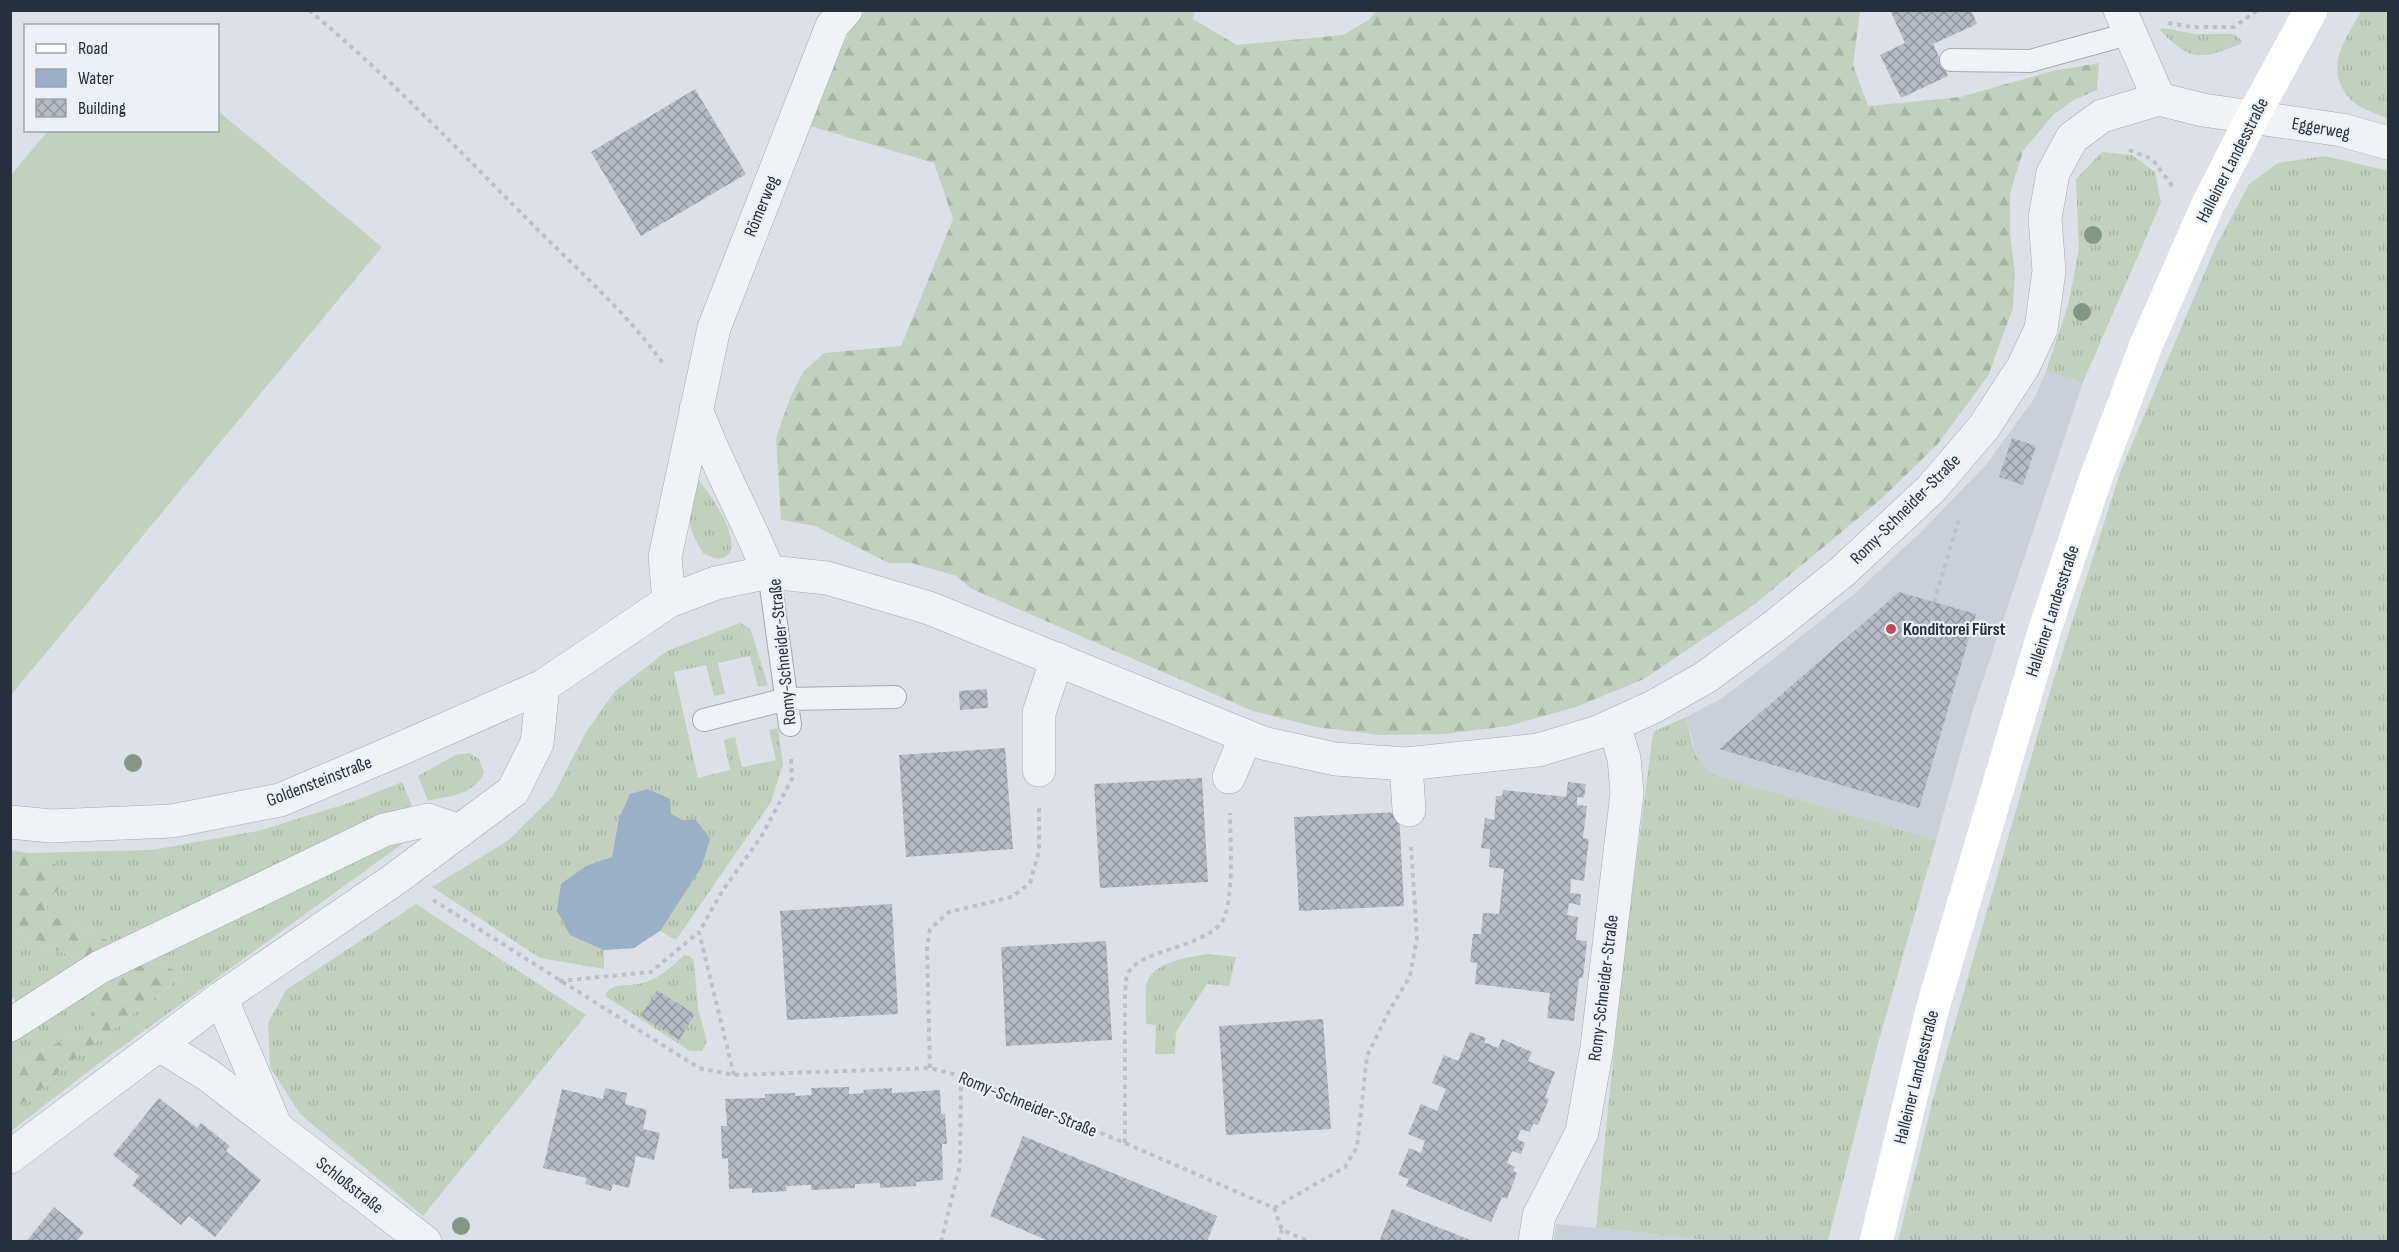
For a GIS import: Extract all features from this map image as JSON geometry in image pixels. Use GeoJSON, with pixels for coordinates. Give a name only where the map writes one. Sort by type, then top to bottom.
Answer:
{"type":"FeatureCollection","features":[{"type":"Feature","properties":{"kind":"main road","name":"Halleiner Landesstraße"},"geometry":{"type":"LineString","coordinates":[[1876,1242],[1932,1010],[2044,632],[2090,494],[2146,345],[2208,204],[2311,10]]}},
{"type":"Feature","properties":{"kind":"street","name":"Römerweg"},"geometry":{"type":"LineString","coordinates":[[669,601],[665,557],[714,328],[832,27],[846,10]]}},
{"type":"Feature","properties":{"kind":"street"},"geometry":{"type":"LineString","coordinates":[[2124,22],[2159,99],[2203,110],[2252,118]]}},
{"type":"Feature","properties":{"kind":"street","name":"Romy-Schneider-Straße"},"geometry":{"type":"LineString","coordinates":[[770,572],[827,578],[929,608],[1263,743],[1335,759],[1406,764],[1538,750],[1598,732],[1653,707],[1706,677],[1843,571],[1930,489],[1984,427],[2023,367],[2041,329],[2049,271],[2045,218],[2054,173],[2072,138],[2102,116],[2159,99]]}},
{"type":"Feature","properties":{"kind":"street","name":"Eggerweg"},"geometry":{"type":"LineString","coordinates":[[2252,118],[2342,130],[2388,143]]}},
{"type":"Feature","properties":{"kind":"street"},"geometry":{"type":"LineString","coordinates":[[696,409],[712,451],[770,572]]}},
{"type":"Feature","properties":{"kind":"street","name":"Goldensteinstraße"},"geometry":{"type":"LineString","coordinates":[[10,822],[51,826],[172,821],[280,800],[543,686],[669,601],[716,583],[770,572]]}},
{"type":"Feature","properties":{"kind":"street"},"geometry":{"type":"LineString","coordinates":[[1039,770],[1039,713],[1057,659]]}},
{"type":"Feature","properties":{"kind":"street"},"geometry":{"type":"LineString","coordinates":[[10,1157],[221,998],[395,879],[513,791],[537,744],[543,686]]}},
{"type":"Feature","properties":{"kind":"street","name":"Romy-Schneider-Straße"},"geometry":{"type":"LineString","coordinates":[[1535,1242],[1539,1216],[1582,1132],[1597,1047],[1627,792],[1624,758],[1614,725]]}},
{"type":"Feature","properties":{"kind":"street"},"geometry":{"type":"LineString","coordinates":[[1229,777],[1246,736]]}},
{"type":"Feature","properties":{"kind":"street"},"geometry":{"type":"LineString","coordinates":[[1406,764],[1409,810]]}},
{"type":"Feature","properties":{"kind":"street"},"geometry":{"type":"LineString","coordinates":[[10,1025],[100,967],[384,830],[428,820],[459,831]]}},
{"type":"Feature","properties":{"kind":"street","name":"Schloßstraße"},"geometry":{"type":"LineString","coordinates":[[221,998],[276,1127]]}},
{"type":"Feature","properties":{"kind":"street","name":"Schloßstraße"},"geometry":{"type":"LineString","coordinates":[[160,1045],[208,1075],[425,1242]]}},
{"type":"Feature","properties":{"kind":"lane"},"geometry":{"type":"LineString","coordinates":[[1951,60],[2030,61],[2124,22]]}},
{"type":"Feature","properties":{"kind":"lane","name":"Romy-Schneider-Straße"},"geometry":{"type":"LineString","coordinates":[[770,572],[790,725]]}},
{"type":"Feature","properties":{"kind":"lane"},"geometry":{"type":"LineString","coordinates":[[704,720],[787,699],[895,697]]}},
{"type":"Feature","properties":{"kind":"path"},"geometry":{"type":"LineString","coordinates":[[309,10],[420,111],[615,307],[657,355],[696,409]]}},
{"type":"Feature","properties":{"kind":"path"},"geometry":{"type":"LineString","coordinates":[[2124,22],[2155,21],[2192,27],[2234,27],[2258,10]]}},
{"type":"Feature","properties":{"kind":"path"},"geometry":{"type":"LineString","coordinates":[[1934,602],[1963,506]]}},
{"type":"Feature","properties":{"kind":"path","name":"Romy-Schneider-Straße"},"geometry":{"type":"LineString","coordinates":[[559,981],[651,972],[699,932],[723,890],[761,837],[792,779],[790,725]]}},
{"type":"Feature","properties":{"kind":"path"},"geometry":{"type":"LineString","coordinates":[[930,1068],[927,949],[930,929],[949,912],[1012,897],[1030,883],[1039,851],[1039,770]]}},
{"type":"Feature","properties":{"kind":"path","name":"Romy-Schneider-Straße"},"geometry":{"type":"LineString","coordinates":[[1125,1143],[1127,974],[1139,960],[1204,938],[1222,922],[1231,888],[1229,777]]}},
{"type":"Feature","properties":{"kind":"path"},"geometry":{"type":"LineString","coordinates":[[1278,1242],[1282,1230],[1274,1208],[1345,1167],[1357,1147],[1367,1056],[1388,1013],[1410,976],[1417,938],[1409,810]]}},
{"type":"Feature","properties":{"kind":"path","name":"Romy-Schneider-Straße"},"geometry":{"type":"LineString","coordinates":[[430,898],[699,1068],[734,1076],[930,1068],[961,1076],[1125,1143],[1274,1208]]}},
{"type":"Feature","properties":{"kind":"path"},"geometry":{"type":"LineString","coordinates":[[699,932],[734,1076]]}},
{"type":"Feature","properties":{"kind":"path"},"geometry":{"type":"LineString","coordinates":[[941,1242],[960,1165],[961,1076]]}},
{"type":"Feature","properties":{"kind":"path"},"geometry":{"type":"LineString","coordinates":[[1282,1230],[1310,1242]]}},
{"type":"Feature","properties":{"kind":"shaded area"},"geometry":{"type":"Polygon","coordinates":[[[2046,371],[2083,382],[1972,713],[1936,840],[1729,781],[1705,770],[1698,760],[1686,717],[1722,698],[1754,674],[1854,594],[1919,534],[1985,466],[2034,399],[2046,371]]]}},
{"type":"Feature","properties":{"kind":"shaded area"},"geometry":{"type":"Polygon","coordinates":[[[1556,1224],[1596,1228],[1715,1241],[1554,1241],[1556,1224]]]}},
{"type":"Feature","properties":{"kind":"green space"},"geometry":{"type":"Polygon","coordinates":[[[866,11],[1195,11],[1193,19],[1237,45],[1343,35],[1370,19],[1375,11],[1860,11],[1853,65],[1868,106],[1960,97],[2053,71],[2099,63],[2097,90],[2074,100],[2053,115],[2023,151],[2010,194],[2010,235],[2015,271],[2013,308],[1988,376],[1937,445],[1880,500],[1755,604],[1644,679],[1576,707],[1508,726],[1445,734],[1380,735],[1316,727],[1253,711],[972,589],[956,576],[912,563],[889,563],[815,526],[781,520],[776,438],[790,398],[803,372],[824,353],[901,346],[953,219],[934,163],[810,126],[841,49],[857,21],[866,11]]]}},
{"type":"Feature","properties":{"kind":"green space"},"geometry":{"type":"Polygon","coordinates":[[[2361,11],[2388,11],[2388,119],[2354,103],[2342,89],[2338,77],[2339,55],[2361,11]]]}},
{"type":"Feature","properties":{"kind":"green space"},"geometry":{"type":"Polygon","coordinates":[[[2159,29],[2196,34],[2234,34],[2242,41],[2240,44],[2215,53],[2196,55],[2179,48],[2159,29]]]}},
{"type":"Feature","properties":{"kind":"green space"},"geometry":{"type":"Polygon","coordinates":[[[219,112],[382,247],[11,695],[11,175],[47,132],[219,132],[219,112]]]}},
{"type":"Feature","properties":{"kind":"green space"},"geometry":{"type":"Polygon","coordinates":[[[2102,152],[2132,155],[2155,172],[2161,203],[2083,382],[2046,371],[2068,305],[2079,249],[2076,179],[2102,152]]]}},
{"type":"Feature","properties":{"kind":"green space"},"geometry":{"type":"Polygon","coordinates":[[[2325,156],[2388,171],[2388,1241],[1898,1241],[1933,1099],[2051,688],[2121,470],[2215,248],[2249,184],[2278,163],[2325,156]]]}},
{"type":"Feature","properties":{"kind":"green space"},"geometry":{"type":"Polygon","coordinates":[[[698,479],[717,506],[729,530],[731,551],[722,558],[713,558],[703,553],[692,532],[689,516],[698,479]]]}},
{"type":"Feature","properties":{"kind":"green space"},"geometry":{"type":"Polygon","coordinates":[[[740,623],[750,628],[768,685],[758,687],[750,656],[718,663],[725,694],[714,696],[706,665],[674,672],[698,778],[730,770],[724,740],[735,737],[742,767],[776,760],[769,730],[778,728],[783,764],[771,802],[676,940],[660,931],[634,948],[604,950],[604,969],[540,958],[432,887],[509,840],[553,796],[586,732],[615,691],[667,651],[740,623]]]}},
{"type":"Feature","properties":{"kind":"green space"},"geometry":{"type":"Polygon","coordinates":[[[1686,717],[1698,758],[1709,771],[1717,776],[1936,840],[1877,1047],[1828,1241],[1715,1241],[1596,1228],[1621,981],[1653,732],[1686,717]]]}},
{"type":"Feature","properties":{"kind":"green space"},"geometry":{"type":"Polygon","coordinates":[[[470,753],[479,759],[484,773],[480,780],[460,793],[428,801],[418,776],[455,755],[470,753]]]}},
{"type":"Feature","properties":{"kind":"green space"},"geometry":{"type":"Polygon","coordinates":[[[402,782],[412,806],[381,818],[116,944],[50,915],[44,902],[62,867],[28,853],[152,850],[258,831],[352,802],[402,782]]]}},
{"type":"Feature","properties":{"kind":"green space"},"geometry":{"type":"Polygon","coordinates":[[[398,835],[409,839],[98,1064],[11,1131],[11,1102],[29,1102],[66,1066],[165,990],[182,973],[142,958],[398,835]]]}},
{"type":"Feature","properties":{"kind":"green space"},"geometry":{"type":"Polygon","coordinates":[[[10,850],[28,853],[62,867],[61,887],[44,902],[50,915],[116,944],[84,961],[32,940],[11,923],[10,850]]]}},
{"type":"Feature","properties":{"kind":"green space"},"geometry":{"type":"Polygon","coordinates":[[[416,904],[586,1015],[423,1216],[300,1114],[270,1067],[268,1023],[286,990],[416,904]]]}},
{"type":"Feature","properties":{"kind":"green space"},"geometry":{"type":"Polygon","coordinates":[[[11,923],[32,940],[84,961],[19,1006],[11,995],[11,923]]]}},
{"type":"Feature","properties":{"kind":"green space"},"geometry":{"type":"Polygon","coordinates":[[[1206,954],[1236,957],[1229,986],[1207,984],[1176,1032],[1175,1054],[1155,1054],[1156,1025],[1146,1024],[1146,986],[1149,978],[1162,966],[1206,954]]]}},
{"type":"Feature","properties":{"kind":"green space"},"geometry":{"type":"Polygon","coordinates":[[[684,955],[690,956],[694,961],[698,1009],[707,1041],[702,1051],[690,1051],[605,996],[614,987],[652,980],[684,955]],[[658,991],[679,1039],[695,1014],[658,991]]]}},
{"type":"Feature","properties":{"kind":"green space"},"geometry":{"type":"Polygon","coordinates":[[[142,958],[182,973],[160,994],[66,1066],[29,1102],[11,1102],[11,1066],[82,1031],[111,979],[142,958]]]}},
{"type":"Feature","properties":{"kind":"green space"},"geometry":{"type":"Polygon","coordinates":[[[111,979],[82,1031],[11,1066],[11,1041],[111,979]]]}},
{"type":"Feature","properties":{"kind":"water"},"geometry":{"type":"Polygon","coordinates":[[[648,789],[670,799],[671,814],[683,820],[696,820],[710,839],[702,866],[661,930],[634,948],[604,950],[570,935],[557,911],[561,884],[586,866],[612,857],[619,819],[630,794],[648,789]]]}},
{"type":"Feature","properties":{"kind":"building"},"geometry":{"type":"Polygon","coordinates":[[[1890,10],[1971,10],[1977,24],[1933,44],[1948,76],[1901,98],[1880,55],[1905,43],[1890,10]]]}},
{"type":"Feature","properties":{"kind":"building"},"geometry":{"type":"Polygon","coordinates":[[[695,89],[746,174],[641,236],[591,152],[695,89]]]}},
{"type":"Feature","properties":{"kind":"building"},"geometry":{"type":"Polygon","coordinates":[[[2012,438],[2036,446],[2023,485],[1999,477],[2012,438]]]}},
{"type":"Feature","properties":{"kind":"building"},"geometry":{"type":"Polygon","coordinates":[[[1899,592],[1976,614],[1919,808],[1719,749],[1899,592]]]}},
{"type":"Feature","properties":{"kind":"building"},"geometry":{"type":"Polygon","coordinates":[[[987,689],[988,708],[960,710],[959,691],[987,689]]]}},
{"type":"Feature","properties":{"kind":"building"},"geometry":{"type":"Polygon","coordinates":[[[1005,748],[1013,849],[906,857],[899,755],[1005,748]]]}},
{"type":"Feature","properties":{"kind":"building"},"geometry":{"type":"Polygon","coordinates":[[[1202,778],[1208,882],[1100,888],[1094,784],[1202,778]]]}},
{"type":"Feature","properties":{"kind":"building"},"geometry":{"type":"Polygon","coordinates":[[[1568,782],[1586,784],[1584,798],[1577,797],[1577,805],[1587,806],[1583,838],[1589,839],[1584,881],[1571,879],[1570,893],[1581,894],[1580,905],[1569,903],[1567,915],[1578,917],[1576,940],[1587,941],[1583,978],[1579,978],[1574,1021],[1547,1018],[1550,993],[1475,984],[1477,963],[1470,962],[1473,934],[1481,934],[1483,913],[1499,914],[1504,869],[1489,867],[1490,849],[1481,848],[1485,818],[1494,820],[1496,796],[1502,796],[1503,790],[1566,797],[1568,782]]]}},
{"type":"Feature","properties":{"kind":"building"},"geometry":{"type":"Polygon","coordinates":[[[1399,812],[1404,906],[1299,911],[1294,817],[1399,812]]]}},
{"type":"Feature","properties":{"kind":"building"},"geometry":{"type":"Polygon","coordinates":[[[892,904],[898,1014],[787,1020],[780,911],[892,904]]]}},
{"type":"Feature","properties":{"kind":"building"},"geometry":{"type":"Polygon","coordinates":[[[1106,941],[1112,1040],[1006,1046],[1001,947],[1106,941]]]}},
{"type":"Feature","properties":{"kind":"building"},"geometry":{"type":"Polygon","coordinates":[[[657,990],[695,1014],[679,1040],[641,1016],[657,990]]]}},
{"type":"Feature","properties":{"kind":"building"},"geometry":{"type":"Polygon","coordinates":[[[1323,1019],[1331,1129],[1226,1135],[1219,1026],[1323,1019]]]}},
{"type":"Feature","properties":{"kind":"building"},"geometry":{"type":"Polygon","coordinates":[[[1470,1032],[1486,1038],[1484,1042],[1498,1048],[1502,1039],[1532,1052],[1528,1061],[1555,1072],[1545,1097],[1549,1099],[1538,1125],[1533,1124],[1530,1132],[1521,1129],[1517,1139],[1525,1143],[1521,1154],[1512,1151],[1507,1163],[1515,1167],[1513,1171],[1517,1173],[1507,1199],[1502,1197],[1491,1222],[1406,1186],[1409,1179],[1398,1175],[1409,1148],[1421,1153],[1425,1141],[1408,1134],[1421,1104],[1437,1111],[1446,1089],[1432,1083],[1444,1055],[1458,1061],[1470,1032]]]}},
{"type":"Feature","properties":{"kind":"building"},"geometry":{"type":"Polygon","coordinates":[[[849,1087],[849,1094],[864,1093],[863,1090],[892,1088],[892,1093],[940,1090],[941,1114],[945,1114],[947,1144],[942,1144],[943,1180],[916,1182],[916,1186],[880,1188],[880,1183],[855,1184],[855,1188],[811,1190],[811,1185],[786,1186],[787,1191],[752,1193],[752,1188],[729,1189],[728,1158],[722,1159],[721,1126],[727,1126],[725,1099],[765,1098],[765,1094],[812,1095],[811,1088],[849,1087]]]}},
{"type":"Feature","properties":{"kind":"building"},"geometry":{"type":"Polygon","coordinates":[[[605,1088],[627,1093],[625,1104],[647,1110],[643,1129],[660,1133],[654,1160],[636,1156],[629,1188],[613,1184],[611,1191],[585,1184],[587,1178],[543,1168],[562,1089],[603,1099],[605,1088]]]}},
{"type":"Feature","properties":{"kind":"building"},"geometry":{"type":"Polygon","coordinates":[[[159,1098],[197,1128],[201,1123],[230,1146],[226,1151],[261,1180],[215,1237],[189,1216],[181,1225],[132,1185],[139,1176],[113,1155],[159,1098]]]}},
{"type":"Feature","properties":{"kind":"building"},"geometry":{"type":"Polygon","coordinates":[[[1023,1136],[1217,1216],[1207,1242],[1051,1242],[990,1216],[1023,1136]]]}},
{"type":"Feature","properties":{"kind":"building"},"geometry":{"type":"Polygon","coordinates":[[[54,1207],[84,1232],[76,1242],[26,1242],[54,1207]]]}},
{"type":"Feature","properties":{"kind":"building"},"geometry":{"type":"Polygon","coordinates":[[[1392,1209],[1473,1241],[1473,1242],[1379,1242],[1392,1209]]]}},
{"type":"Feature","properties":{"kind":"place","name":"Konditorei Fürst"},"geometry":{"type":"Point","coordinates":[1891,629]}}]}
